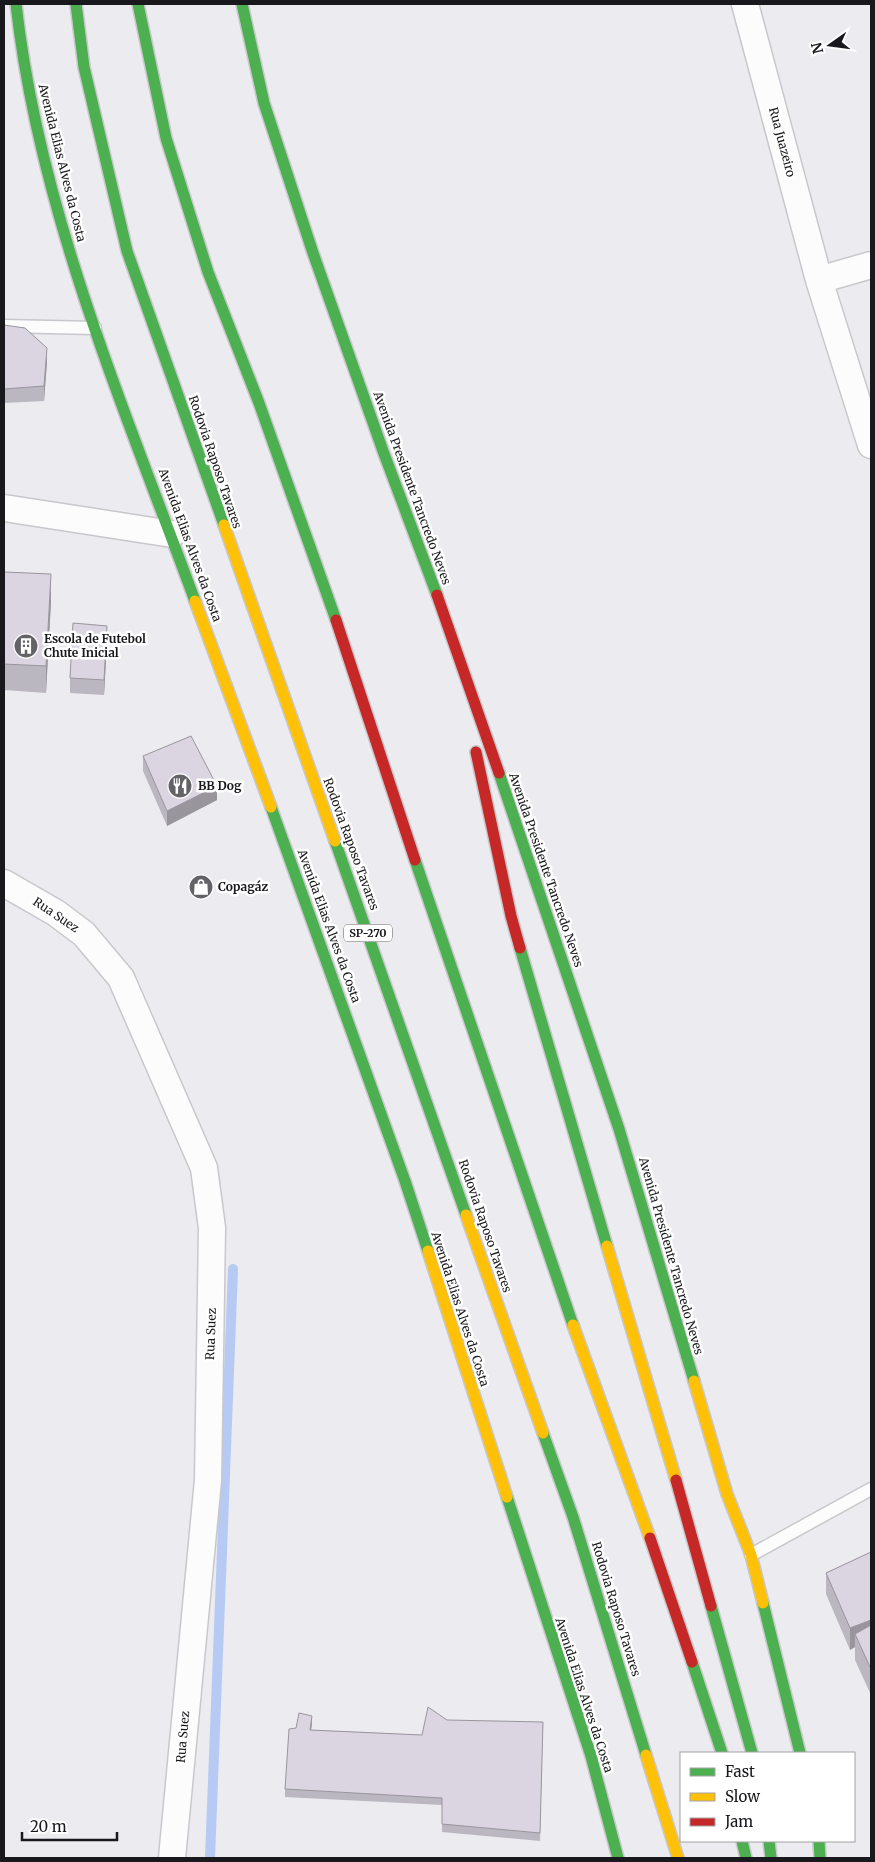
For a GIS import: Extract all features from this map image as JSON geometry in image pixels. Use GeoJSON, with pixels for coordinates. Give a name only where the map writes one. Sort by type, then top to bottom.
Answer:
{"type":"FeatureCollection","features":[{"type":"Feature","properties":{"kind":"main road","name":"Rodovia Raposo Tavares"},"geometry":{"type":"LineString","coordinates":[[76,4],[84,67],[127,251],[569,1508],[678,1858]]}},
{"type":"Feature","properties":{"kind":"main road"},"geometry":{"type":"LineString","coordinates":[[138,4],[166,138],[208,272],[259,402],[320,570],[442,944],[569,1314],[666,1582],[722,1752]]}},
{"type":"Feature","properties":{"kind":"main road","name":"Avenida Presidente Tancredo Neves"},"geometry":{"type":"LineString","coordinates":[[242,4],[264,102],[313,253],[383,451],[449,626],[619,1129],[727,1494],[751,1555],[800,1752]]}},
{"type":"Feature","properties":{"kind":"main road","name":"Avenida Elias Alves da Costa"},"geometry":{"type":"LineString","coordinates":[[12,14],[64,235],[95,328],[299,881],[405,1181],[591,1756],[618,1858]]}},
{"type":"Feature","properties":{"kind":"main road"},"geometry":{"type":"LineString","coordinates":[[449,626],[511,916],[687,1518],[752,1752]]}},
{"type":"Feature","properties":{"kind":"main road"},"geometry":{"type":"LineString","coordinates":[[742,1842],[746,1858]]}},
{"type":"Feature","properties":{"kind":"main road"},"geometry":{"type":"LineString","coordinates":[[768,1842],[771,1858]]}},
{"type":"Feature","properties":{"kind":"main road"},"geometry":{"type":"LineString","coordinates":[[819,1842],[820,1858]]}},
{"type":"Feature","properties":{"kind":"street","name":"Rua Juazeiro"},"geometry":{"type":"LineString","coordinates":[[746,4],[819,280],[871,445]]}},
{"type":"Feature","properties":{"kind":"street"},"geometry":{"type":"LineString","coordinates":[[819,280],[871,265]]}},
{"type":"Feature","properties":{"kind":"street"},"geometry":{"type":"LineString","coordinates":[[4,508],[172,534]]}},
{"type":"Feature","properties":{"kind":"street","name":"Rua Suez"},"geometry":{"type":"LineString","coordinates":[[4,883],[56,913],[84,934],[121,978],[204,1168],[212,1228],[208,1480],[172,1858]]}},
{"type":"Feature","properties":{"kind":"lane"},"geometry":{"type":"LineString","coordinates":[[4,326],[95,328]]}},
{"type":"Feature","properties":{"kind":"lane"},"geometry":{"type":"LineString","coordinates":[[751,1555],[871,1489]]}},
{"type":"Feature","properties":{"kind":"building"},"geometry":{"type":"Polygon","coordinates":[[[4,325],[25,328],[47,348],[44,386],[4,389],[4,325]]]}},
{"type":"Feature","properties":{"kind":"building","name":"Escola de Futebol Chute Inicial"},"geometry":{"type":"Polygon","coordinates":[[[4,572],[51,574],[46,666],[4,664],[4,572]]]}},
{"type":"Feature","properties":{"kind":"building"},"geometry":{"type":"Polygon","coordinates":[[[73,623],[107,626],[104,680],[70,678],[73,623]]]}},
{"type":"Feature","properties":{"kind":"building","name":"BB Dog"},"geometry":{"type":"Polygon","coordinates":[[[191,736],[217,786],[167,811],[143,756],[191,736]]]}},
{"type":"Feature","properties":{"kind":"building"},"geometry":{"type":"Polygon","coordinates":[[[871,1552],[871,1620],[850,1628],[826,1573],[871,1552]]]}},
{"type":"Feature","properties":{"kind":"building"},"geometry":{"type":"Polygon","coordinates":[[[871,1625],[871,1669],[855,1634],[871,1625]]]}},
{"type":"Feature","properties":{"kind":"building"},"geometry":{"type":"Polygon","coordinates":[[[428,1707],[447,1720],[543,1722],[540,1833],[442,1824],[442,1798],[285,1789],[289,1729],[296,1728],[299,1713],[312,1716],[310,1730],[422,1735],[428,1707]]]}},
{"type":"Feature","properties":{"kind":"waterway"},"geometry":{"type":"LineString","coordinates":[[210,1858],[233,1269]]}},
{"type":"Feature","properties":{"kind":"traffic: fast"},"geometry":{"type":"LineString","coordinates":[[16,4],[27,81],[64,233],[113,381],[195,601]]}},
{"type":"Feature","properties":{"kind":"traffic: fast"},"geometry":{"type":"LineString","coordinates":[[76,4],[84,67],[127,251],[224,525]]}},
{"type":"Feature","properties":{"kind":"traffic: fast"},"geometry":{"type":"LineString","coordinates":[[138,4],[166,138],[208,272],[259,403],[336,620]]}},
{"type":"Feature","properties":{"kind":"traffic: fast"},"geometry":{"type":"LineString","coordinates":[[242,4],[264,103],[313,253],[383,451],[437,595]]}},
{"type":"Feature","properties":{"kind":"traffic: fast"},"geometry":{"type":"LineString","coordinates":[[499,773],[619,1129],[694,1381]]}},
{"type":"Feature","properties":{"kind":"traffic: fast"},"geometry":{"type":"LineString","coordinates":[[271,807],[405,1181],[428,1251]]}},
{"type":"Feature","properties":{"kind":"traffic: fast"},"geometry":{"type":"LineString","coordinates":[[335,841],[466,1215]]}},
{"type":"Feature","properties":{"kind":"traffic: fast"},"geometry":{"type":"LineString","coordinates":[[415,860],[573,1325]]}},
{"type":"Feature","properties":{"kind":"traffic: fast"},"geometry":{"type":"LineString","coordinates":[[520,948],[607,1246]]}},
{"type":"Feature","properties":{"kind":"traffic: fast"},"geometry":{"type":"LineString","coordinates":[[543,1433],[573,1517],[646,1755]]}},
{"type":"Feature","properties":{"kind":"traffic: fast"},"geometry":{"type":"LineString","coordinates":[[507,1497],[591,1756],[618,1858]]}},
{"type":"Feature","properties":{"kind":"traffic: fast"},"geometry":{"type":"LineString","coordinates":[[763,1603],[800,1752]]}},
{"type":"Feature","properties":{"kind":"traffic: fast"},"geometry":{"type":"LineString","coordinates":[[711,1606],[752,1752]]}},
{"type":"Feature","properties":{"kind":"traffic: fast"},"geometry":{"type":"LineString","coordinates":[[692,1662],[722,1752]]}},
{"type":"Feature","properties":{"kind":"traffic: fast"},"geometry":{"type":"LineString","coordinates":[[742,1842],[746,1858]]}},
{"type":"Feature","properties":{"kind":"traffic: fast"},"geometry":{"type":"LineString","coordinates":[[769,1842],[771,1858]]}},
{"type":"Feature","properties":{"kind":"traffic: fast"},"geometry":{"type":"LineString","coordinates":[[819,1842],[820,1858]]}},
{"type":"Feature","properties":{"kind":"traffic: slow"},"geometry":{"type":"LineString","coordinates":[[224,525],[335,841]]}},
{"type":"Feature","properties":{"kind":"traffic: slow"},"geometry":{"type":"LineString","coordinates":[[195,601],[271,807]]}},
{"type":"Feature","properties":{"kind":"traffic: slow"},"geometry":{"type":"LineString","coordinates":[[466,1215],[543,1433]]}},
{"type":"Feature","properties":{"kind":"traffic: slow"},"geometry":{"type":"LineString","coordinates":[[607,1246],[676,1480]]}},
{"type":"Feature","properties":{"kind":"traffic: slow"},"geometry":{"type":"LineString","coordinates":[[428,1251],[507,1497]]}},
{"type":"Feature","properties":{"kind":"traffic: slow"},"geometry":{"type":"LineString","coordinates":[[573,1325],[650,1538]]}},
{"type":"Feature","properties":{"kind":"traffic: slow"},"geometry":{"type":"LineString","coordinates":[[694,1381],[727,1494],[751,1555],[763,1603]]}},
{"type":"Feature","properties":{"kind":"traffic: slow"},"geometry":{"type":"LineString","coordinates":[[646,1755],[678,1858]]}},
{"type":"Feature","properties":{"kind":"traffic: jam"},"geometry":{"type":"LineString","coordinates":[[437,595],[499,773]]}},
{"type":"Feature","properties":{"kind":"traffic: jam"},"geometry":{"type":"LineString","coordinates":[[336,620],[415,860]]}},
{"type":"Feature","properties":{"kind":"traffic: jam"},"geometry":{"type":"LineString","coordinates":[[476,752],[511,916],[520,948]]}},
{"type":"Feature","properties":{"kind":"traffic: jam"},"geometry":{"type":"LineString","coordinates":[[676,1480],[711,1606]]}},
{"type":"Feature","properties":{"kind":"traffic: jam"},"geometry":{"type":"LineString","coordinates":[[650,1538],[692,1662]]}},
{"type":"Feature","properties":{"kind":"place","name":"Escola de Futebol Chute Inicial"},"geometry":{"type":"Point","coordinates":[26,646]}},
{"type":"Feature","properties":{"kind":"place","name":"BB Dog"},"geometry":{"type":"Point","coordinates":[180,786]}},
{"type":"Feature","properties":{"kind":"place","name":"Copagáz"},"geometry":{"type":"Point","coordinates":[201,887]}}]}
